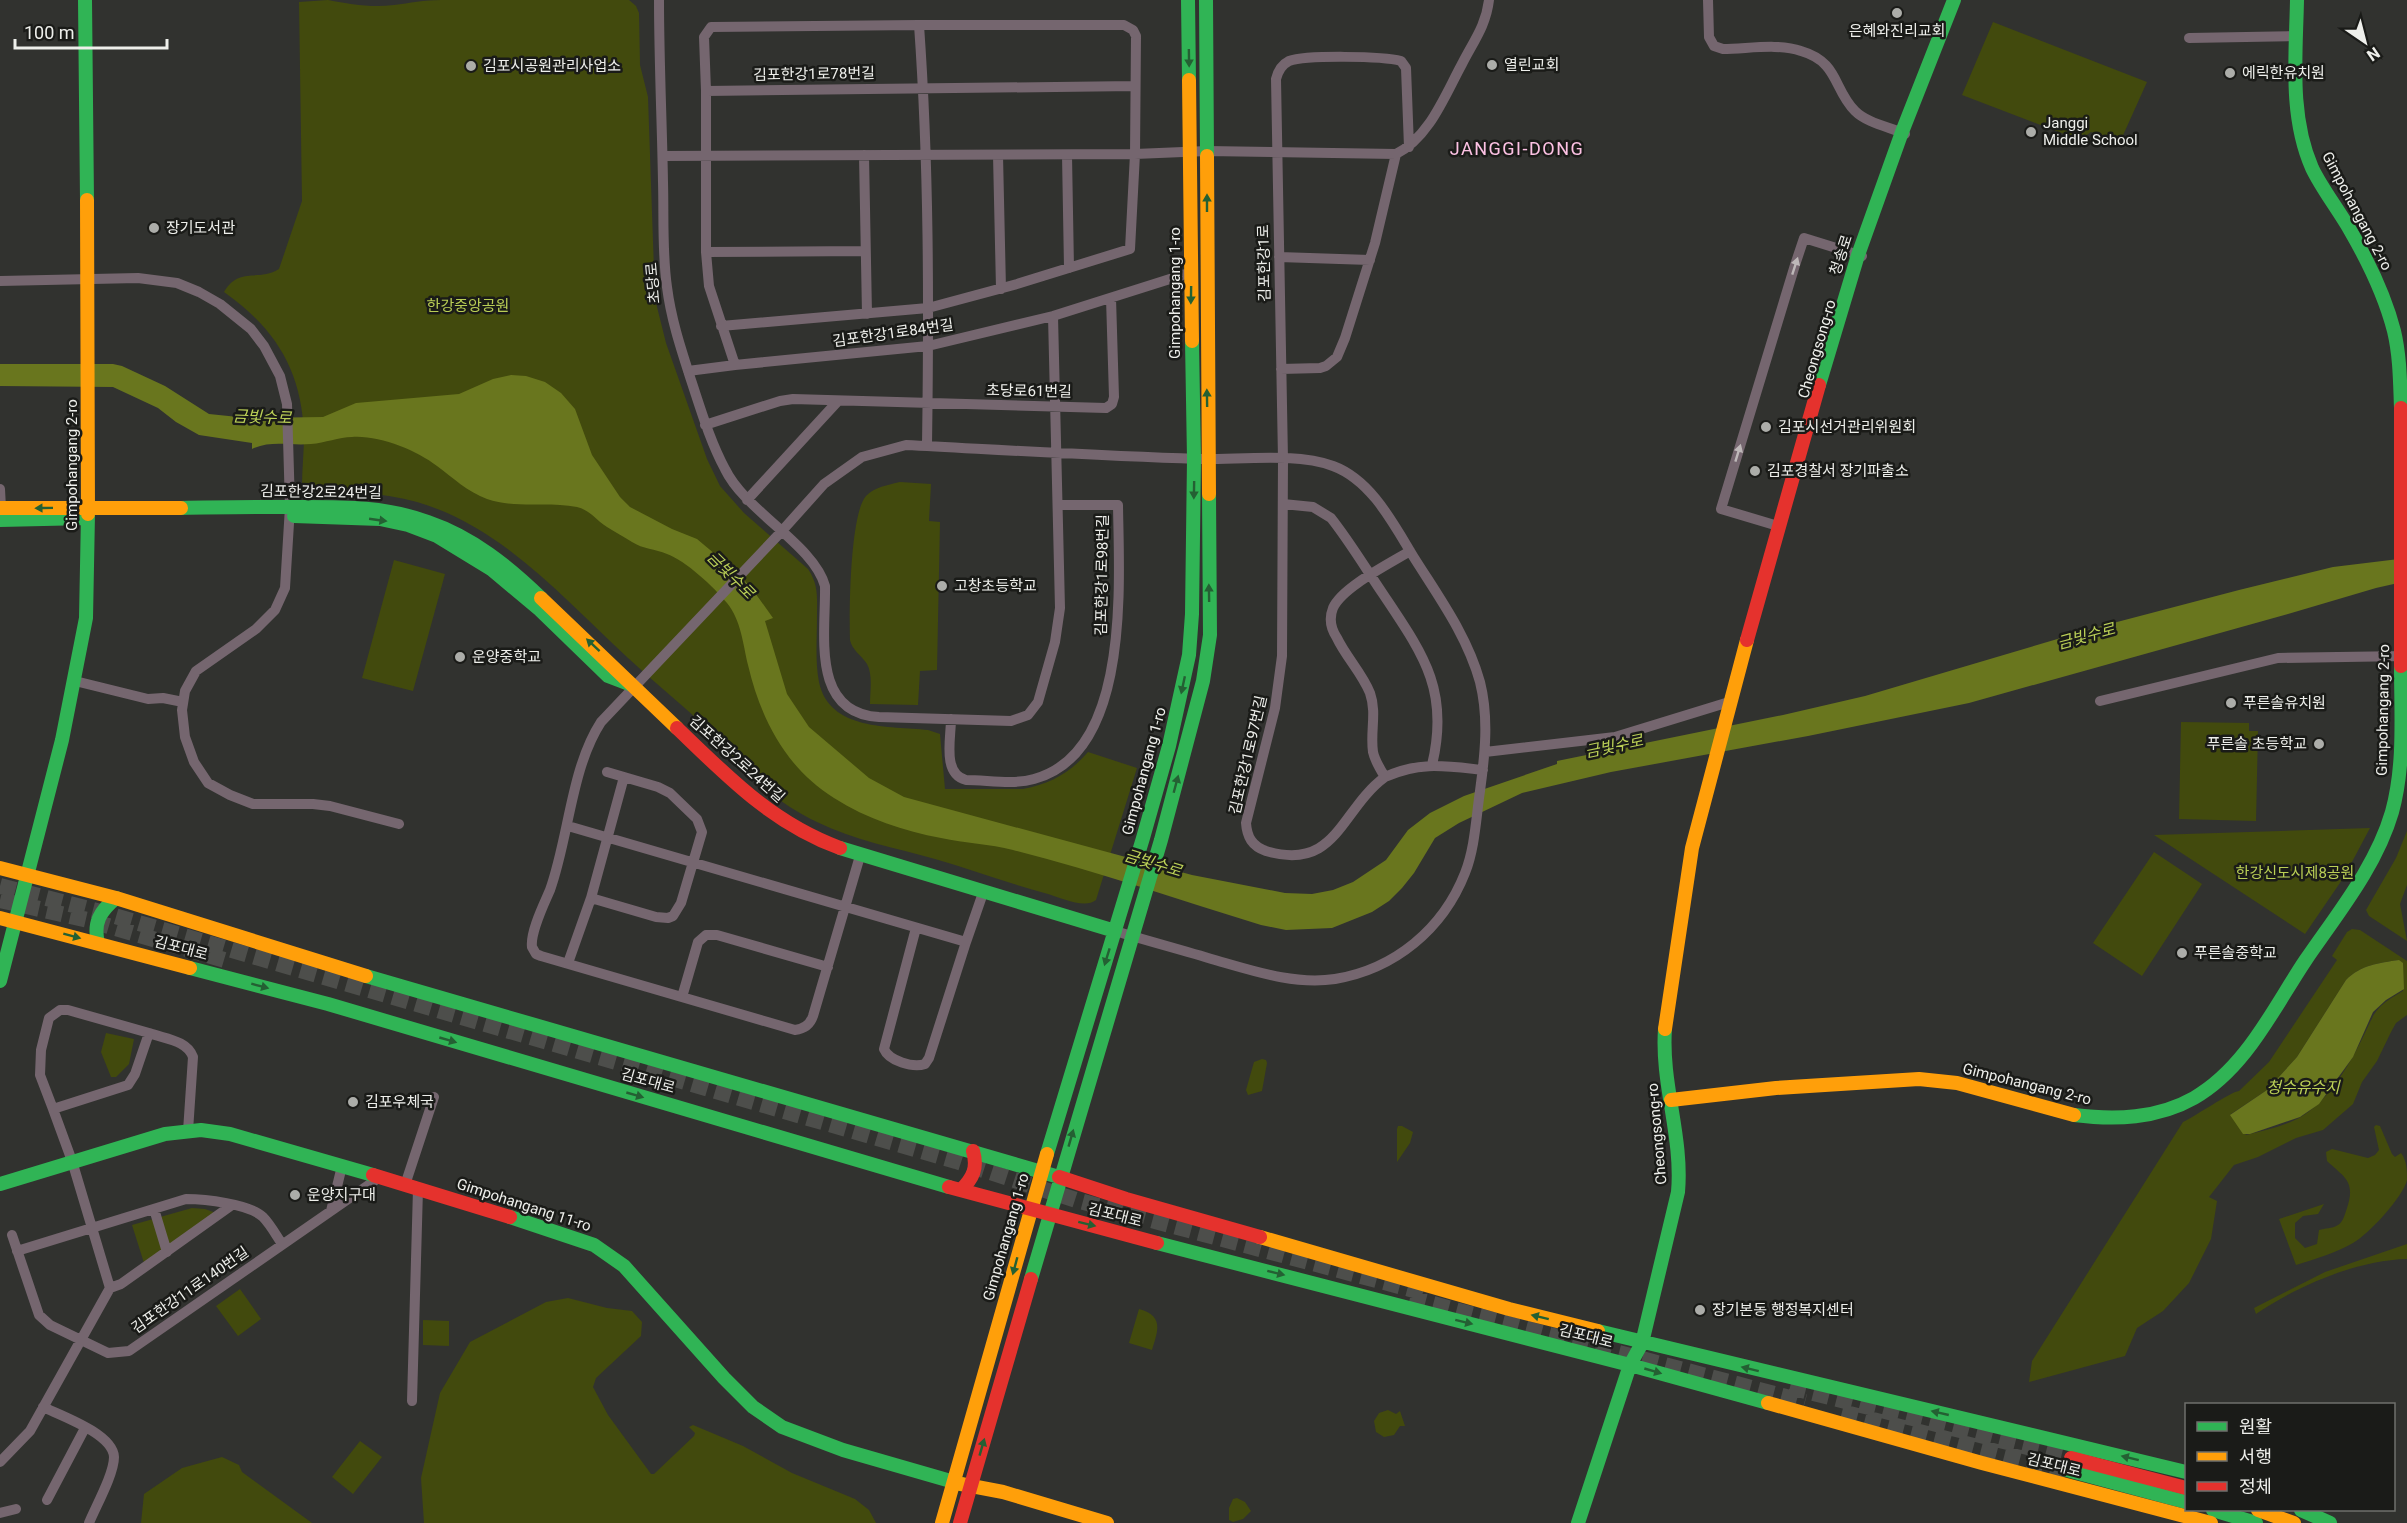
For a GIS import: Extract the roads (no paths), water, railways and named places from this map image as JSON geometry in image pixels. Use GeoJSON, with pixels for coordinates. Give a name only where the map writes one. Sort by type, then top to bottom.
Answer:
{"type":"FeatureCollection","features":[{"type":"Feature","properties":{"kind":"street","name":"Gimpohangang 2-ro"},"geometry":{"type":"LineString","coordinates":[[0,981],[75,681],[86,618],[89,470],[85,0]]}},
{"type":"Feature","properties":{"kind":"street","name":"초당로"},"geometry":{"type":"LineString","coordinates":[[659,0],[659,86],[666,285],[671,314],[705,425],[726,473],[747,500],[807,557],[822,577],[825,586],[826,668],[830,684],[841,702],[858,714],[868,717],[951,719]]}},
{"type":"Feature","properties":{"kind":"street","name":"Gimpohangang 1-ro"},"geometry":{"type":"LineString","coordinates":[[960,1523],[1048,1215],[1134,936],[1193,721],[1208,656],[1210,635],[1192,272],[1188,0]]}},
{"type":"Feature","properties":{"kind":"street","name":"Gimpohangang 1-ro"},"geometry":{"type":"LineString","coordinates":[[942,1523],[1030,1210],[1143,838],[1169,746],[1189,655],[1201,459],[1207,151],[1206,0]]}},
{"type":"Feature","properties":{"kind":"street"},"geometry":{"type":"LineString","coordinates":[[663,156],[1067,155],[1207,151],[1396,154],[1409,147],[1433,117],[1482,31],[1489,0]]}},
{"type":"Feature","properties":{"kind":"street"},"geometry":{"type":"LineString","coordinates":[[1708,0],[1709,37],[1714,46],[1723,49],[1796,49],[1813,55],[1832,72],[1856,112],[1871,121],[1903,133],[1954,0]]}},
{"type":"Feature","properties":{"kind":"street","name":"Cheongsong-ro"},"geometry":{"type":"LineString","coordinates":[[1578,1523],[1630,1365],[1642,1342],[1680,1182],[1665,1057],[1666,1013],[1692,848],[1778,526],[1793,491],[1860,255],[1903,133],[1959,0]]}},
{"type":"Feature","properties":{"kind":"street","name":"Gimpohangang 2-ro"},"geometry":{"type":"LineString","coordinates":[[1671,1100],[1867,1080],[1919,1079],[1957,1083],[2073,1115],[2113,1119],[2163,1112],[2207,1090],[2226,1073],[2254,1036],[2354,887],[2386,829],[2400,771],[2404,656],[2401,596],[2400,363],[2394,331],[2381,291],[2366,258],[2313,168],[2302,139],[2296,99],[2297,0]]}},
{"type":"Feature","properties":{"kind":"street"},"geometry":{"type":"LineString","coordinates":[[688,371],[735,365],[721,326],[709,286],[706,252],[704,37],[711,27],[1124,24],[1133,30],[1136,36],[1135,154],[1130,249],[1001,289],[928,308],[721,326]]}},
{"type":"Feature","properties":{"kind":"street"},"geometry":{"type":"LineString","coordinates":[[919,25],[927,155],[927,447]]}},
{"type":"Feature","properties":{"kind":"street"},"geometry":{"type":"LineString","coordinates":[[2189,38],[2296,36]]}},
{"type":"Feature","properties":{"kind":"street","name":"김포한강1로"},"geometry":{"type":"LineString","coordinates":[[1283,459],[1276,79],[1279,70],[1293,60],[1396,59],[1404,63],[1409,147]]}},
{"type":"Feature","properties":{"kind":"street","name":"김포한강1로78번길"},"geometry":{"type":"LineString","coordinates":[[706,90],[1135,86]]}},
{"type":"Feature","properties":{"kind":"street"},"geometry":{"type":"LineString","coordinates":[[1281,369],[1320,368],[1337,357],[1370,260],[1396,154]]}},
{"type":"Feature","properties":{"kind":"street"},"geometry":{"type":"LineString","coordinates":[[864,155],[867,314]]}},
{"type":"Feature","properties":{"kind":"street"},"geometry":{"type":"LineString","coordinates":[[998,155],[1001,289]]}},
{"type":"Feature","properties":{"kind":"street"},"geometry":{"type":"LineString","coordinates":[[1067,155],[1069,268]]}},
{"type":"Feature","properties":{"kind":"street"},"geometry":{"type":"LineString","coordinates":[[1778,526],[1721,509],[1804,238],[1860,255]]}},
{"type":"Feature","properties":{"kind":"street"},"geometry":{"type":"LineString","coordinates":[[706,252],[865,251]]}},
{"type":"Feature","properties":{"kind":"street"},"geometry":{"type":"LineString","coordinates":[[1279,257],[1370,260]]}},
{"type":"Feature","properties":{"kind":"street","name":"김포한강1로84번길"},"geometry":{"type":"LineString","coordinates":[[735,365],[928,346],[1053,316],[1192,272]]}},
{"type":"Feature","properties":{"kind":"street"},"geometry":{"type":"LineString","coordinates":[[0,281],[88,278],[138,278],[166,281],[199,292],[220,304],[251,329],[264,346],[280,376],[287,404],[289,511],[285,588],[274,610],[256,629],[196,671],[185,691],[183,702],[185,737],[194,762],[208,783],[253,804],[313,804],[377,817],[399,824]]}},
{"type":"Feature","properties":{"kind":"street","name":"초당로61번길"},"geometry":{"type":"LineString","coordinates":[[705,425],[780,401],[1106,408],[1112,404],[1114,397],[1111,298]]}},
{"type":"Feature","properties":{"kind":"street"},"geometry":{"type":"LineString","coordinates":[[951,719],[1011,721],[1029,715],[1038,702],[1059,625],[1053,316]]}},
{"type":"Feature","properties":{"kind":"street"},"geometry":{"type":"LineString","coordinates":[[747,500],[838,401]]}},
{"type":"Feature","properties":{"kind":"street"},"geometry":{"type":"LineString","coordinates":[[860,856],[811,1022],[801,1029],[795,1030],[536,954],[531,943],[551,886],[588,744],[602,722],[824,484],[849,464],[887,449],[906,446],[1201,459],[1283,459],[1320,462],[1335,466],[1350,474],[1371,494],[1410,551],[1463,638],[1473,661],[1483,699],[1485,752],[1472,846],[1466,872],[1454,897],[1433,927],[1403,952],[1367,971],[1337,979],[1316,981],[1283,978],[1115,931]]}},
{"type":"Feature","properties":{"kind":"street","name":"김포한강1로97번길"},"geometry":{"type":"LineString","coordinates":[[1283,459],[1280,685],[1250,806],[1247,834],[1252,842],[1262,849],[1295,856],[1305,854],[1327,843],[1370,790],[1385,777],[1401,770],[1432,765],[1483,773]]}},
{"type":"Feature","properties":{"kind":"street"},"geometry":{"type":"LineString","coordinates":[[0,489],[0,512]]}},
{"type":"Feature","properties":{"kind":"street"},"geometry":{"type":"LineString","coordinates":[[1283,504],[1301,505],[1324,512],[1338,526],[1415,644],[1432,680],[1438,708],[1439,731],[1432,765]]}},
{"type":"Feature","properties":{"kind":"street","name":"김포한강1로98번길"},"geometry":{"type":"LineString","coordinates":[[951,719],[951,769],[959,778],[966,780],[1022,781],[1036,778],[1061,766],[1073,757],[1091,734],[1103,697],[1116,642],[1118,505],[1058,505]]}},
{"type":"Feature","properties":{"kind":"street","name":"김포한강2로24번길"},"geometry":{"type":"LineString","coordinates":[[0,512],[289,511],[365,507],[410,514],[442,526],[480,548],[519,576],[762,807],[814,839],[860,856],[1115,931]]}},
{"type":"Feature","properties":{"kind":"street"},"geometry":{"type":"LineString","coordinates":[[1385,777],[1373,753],[1374,714],[1370,693],[1338,641],[1331,622],[1334,606],[1339,599],[1410,551]]}},
{"type":"Feature","properties":{"kind":"street"},"geometry":{"type":"LineString","coordinates":[[2100,701],[2272,659],[2404,656]]}},
{"type":"Feature","properties":{"kind":"street"},"geometry":{"type":"LineString","coordinates":[[75,681],[148,699],[163,698],[183,702]]}},
{"type":"Feature","properties":{"kind":"street"},"geometry":{"type":"LineString","coordinates":[[1485,752],[1615,737],[1728,708]]}},
{"type":"Feature","properties":{"kind":"street"},"geometry":{"type":"LineString","coordinates":[[591,898],[656,917],[668,918],[678,910],[702,832],[697,819],[665,789],[607,772]]}},
{"type":"Feature","properties":{"kind":"street"},"geometry":{"type":"LineString","coordinates":[[568,963],[591,898],[624,777]]}},
{"type":"Feature","properties":{"kind":"street"},"geometry":{"type":"LineString","coordinates":[[568,826],[966,942]]}},
{"type":"Feature","properties":{"kind":"street","name":"김포대로"},"geometry":{"type":"LineString","coordinates":[[0,868],[116,898],[290,954],[1042,1171],[1509,1309],[2185,1472]]}},
{"type":"Feature","properties":{"kind":"street"},"geometry":{"type":"LineString","coordinates":[[916,927],[884,1043],[885,1054],[918,1066],[927,1061],[983,893]]}},
{"type":"Feature","properties":{"kind":"street"},"geometry":{"type":"LineString","coordinates":[[98,943],[94,931],[97,916],[102,908],[116,898]]}},
{"type":"Feature","properties":{"kind":"street","name":"김포대로"},"geometry":{"type":"LineString","coordinates":[[0,918],[328,1004],[1048,1215],[1630,1365],[1982,1463],[2211,1523]]}},
{"type":"Feature","properties":{"kind":"street"},"geometry":{"type":"LineString","coordinates":[[682,997],[698,942],[706,935],[712,934],[728,938],[828,967]]}},
{"type":"Feature","properties":{"kind":"street"},"geometry":{"type":"LineString","coordinates":[[110,1288],[72,1161],[40,1075],[39,1064],[49,1018],[60,1010],[68,1010],[149,1033],[183,1044],[190,1049],[193,1057],[188,1131]]}},
{"type":"Feature","properties":{"kind":"street"},"geometry":{"type":"LineString","coordinates":[[53,1108],[128,1084],[135,1074],[149,1033]]}},
{"type":"Feature","properties":{"kind":"street"},"geometry":{"type":"LineString","coordinates":[[412,1401],[417,1250],[411,1187],[434,1097]]}},
{"type":"Feature","properties":{"kind":"street","name":"Gimpohangang 11-ro"},"geometry":{"type":"LineString","coordinates":[[0,1184],[165,1134],[188,1131],[230,1134],[380,1177],[594,1245],[624,1266],[724,1378],[753,1407],[782,1427],[843,1450],[1089,1523]]}},
{"type":"Feature","properties":{"kind":"street"},"geometry":{"type":"LineString","coordinates":[[961,1190],[975,1174],[976,1162],[973,1151]]}},
{"type":"Feature","properties":{"kind":"street"},"geometry":{"type":"LineString","coordinates":[[331,1210],[342,1166]]}},
{"type":"Feature","properties":{"kind":"street","name":"김포한강11로140번길"},"geometry":{"type":"LineString","coordinates":[[12,1235],[39,1315],[50,1325],[108,1353],[129,1352],[380,1177]]}},
{"type":"Feature","properties":{"kind":"street"},"geometry":{"type":"LineString","coordinates":[[17,1251],[186,1199],[209,1199],[256,1212],[263,1217],[282,1244]]}},
{"type":"Feature","properties":{"kind":"street"},"geometry":{"type":"LineString","coordinates":[[0,1462],[30,1431],[110,1288],[122,1284],[232,1205]]}},
{"type":"Feature","properties":{"kind":"street"},"geometry":{"type":"LineString","coordinates":[[154,1209],[167,1252]]}},
{"type":"Feature","properties":{"kind":"street"},"geometry":{"type":"LineString","coordinates":[[417,1250],[428,1254]]}},
{"type":"Feature","properties":{"kind":"street"},"geometry":{"type":"LineString","coordinates":[[43,1407],[100,1435],[110,1444],[114,1455],[112,1467],[89,1523]]}},
{"type":"Feature","properties":{"kind":"street"},"geometry":{"type":"LineString","coordinates":[[47,1500],[85,1428]]}},
{"type":"Feature","properties":{"kind":"street"},"geometry":{"type":"LineString","coordinates":[[2185,1488],[2069,1464],[2185,1501]]}},
{"type":"Feature","properties":{"kind":"street","name":"Gimpohangang 11-ro"},"geometry":{"type":"LineString","coordinates":[[971,1487],[1004,1492],[1107,1523]]}},
{"type":"Feature","properties":{"kind":"street"},"geometry":{"type":"LineString","coordinates":[[0,1513],[16,1509]]}},
{"type":"Feature","properties":{"kind":"street"},"geometry":{"type":"LineString","coordinates":[[2219,1511],[2256,1523]]}},
{"type":"Feature","properties":{"kind":"street"},"geometry":{"type":"LineString","coordinates":[[2263,1511],[2294,1523]]}},
{"type":"Feature","properties":{"kind":"street"},"geometry":{"type":"LineString","coordinates":[[2305,1511],[2330,1523]]}},
{"type":"Feature","properties":{"kind":"water","name":"금빛수로"},"geometry":{"type":"Polygon","coordinates":[[[0,364],[113,364],[165,386],[209,414],[248,418],[323,417],[356,403],[459,394],[493,379],[511,375],[526,376],[545,382],[561,393],[575,409],[592,455],[620,497],[630,507],[697,539],[729,563],[753,590],[773,618],[765,621],[787,694],[809,727],[869,778],[904,797],[1192,875],[1285,893],[1312,894],[1333,890],[1353,882],[1386,860],[1408,830],[1430,813],[1464,796],[1557,764],[1557,761],[1865,696],[2098,627],[2333,567],[2407,558],[2407,581],[1969,703],[1808,736],[1611,772],[1522,793],[1459,823],[1435,838],[1402,888],[1389,901],[1372,912],[1332,928],[1286,930],[1261,925],[1044,858],[1004,848],[913,832],[859,812],[834,798],[802,772],[778,741],[753,685],[738,625],[732,610],[721,597],[683,562],[675,557],[636,544],[607,527],[582,508],[566,505],[509,504],[487,499],[467,489],[419,454],[374,438],[347,437],[311,444],[266,445],[252,449],[252,443],[199,435],[158,408],[113,387],[0,386],[0,364]]]}},
{"type":"Feature","properties":{"kind":"water","name":"청수유수지"},"geometry":{"type":"Polygon","coordinates":[[[2399,960],[2403,963],[2404,989],[2386,1000],[2373,1012],[2353,1057],[2319,1104],[2300,1117],[2250,1134],[2243,1134],[2230,1115],[2267,1090],[2297,1057],[2346,980],[2364,968],[2399,960]]]}},
{"type":"Feature","properties":{"kind":"tunnel"},"geometry":{"type":"LineString","coordinates":[[0,886],[108,914],[956,1161],[1076,1200],[1425,1293]]}},
{"type":"Feature","properties":{"kind":"tunnel"},"geometry":{"type":"LineString","coordinates":[[0,900],[88,920],[231,962]]}},
{"type":"Feature","properties":{"kind":"tunnel"},"geometry":{"type":"LineString","coordinates":[[1410,1298],[1805,1402]]}},
{"type":"Feature","properties":{"kind":"tunnel"},"geometry":{"type":"LineString","coordinates":[[1790,1387],[2071,1458]]}},
{"type":"Feature","properties":{"kind":"tunnel"},"geometry":{"type":"LineString","coordinates":[[1842,1412],[2067,1470]]}},
{"type":"Feature","properties":{"kind":"place","name":"은혜와진리교회"},"geometry":{"type":"Point","coordinates":[1897,13]}},
{"type":"Feature","properties":{"kind":"place","name":"열린교회"},"geometry":{"type":"Point","coordinates":[1492,65]}},
{"type":"Feature","properties":{"kind":"place","name":"김포시공원관리사업소"},"geometry":{"type":"Point","coordinates":[471,66]}},
{"type":"Feature","properties":{"kind":"place","name":"에릭한유치원"},"geometry":{"type":"Point","coordinates":[2230,73]}},
{"type":"Feature","properties":{"kind":"place","name":"Janggi Middle School"},"geometry":{"type":"Point","coordinates":[2031,132]}},
{"type":"Feature","properties":{"kind":"place","name":"장기도서관"},"geometry":{"type":"Point","coordinates":[154,228]}},
{"type":"Feature","properties":{"kind":"place","name":"김포시선거관리위원회"},"geometry":{"type":"Point","coordinates":[1766,427]}},
{"type":"Feature","properties":{"kind":"place","name":"김포경찰서 장기파출소"},"geometry":{"type":"Point","coordinates":[1755,471]}},
{"type":"Feature","properties":{"kind":"place","name":"고창초등학교"},"geometry":{"type":"Point","coordinates":[942,586]}},
{"type":"Feature","properties":{"kind":"place","name":"운양중학교"},"geometry":{"type":"Point","coordinates":[460,657]}},
{"type":"Feature","properties":{"kind":"place","name":"푸른솔유치원"},"geometry":{"type":"Point","coordinates":[2231,703]}},
{"type":"Feature","properties":{"kind":"place","name":"푸른솔 초등학교"},"geometry":{"type":"Point","coordinates":[2319,744]}},
{"type":"Feature","properties":{"kind":"place","name":"푸른솔중학교"},"geometry":{"type":"Point","coordinates":[2182,953]}},
{"type":"Feature","properties":{"kind":"place","name":"김포우체국"},"geometry":{"type":"Point","coordinates":[353,1102]}},
{"type":"Feature","properties":{"kind":"place","name":"운양지구대"},"geometry":{"type":"Point","coordinates":[295,1195]}},
{"type":"Feature","properties":{"kind":"place","name":"장기본동 행정복지센터"},"geometry":{"type":"Point","coordinates":[1700,1310]}},
{"type":"Feature","properties":{"kind":"district","name":"JANGGI-DONG"},"geometry":{"type":"Point","coordinates":[1517,148]}},
{"type":"Feature","properties":{"kind":"park label","name":"한강중앙공원"},"geometry":{"type":"Point","coordinates":[468,306]}},
{"type":"Feature","properties":{"kind":"park label","name":"한강신도시제8공원"},"geometry":{"type":"Point","coordinates":[2295,873]}}]}
